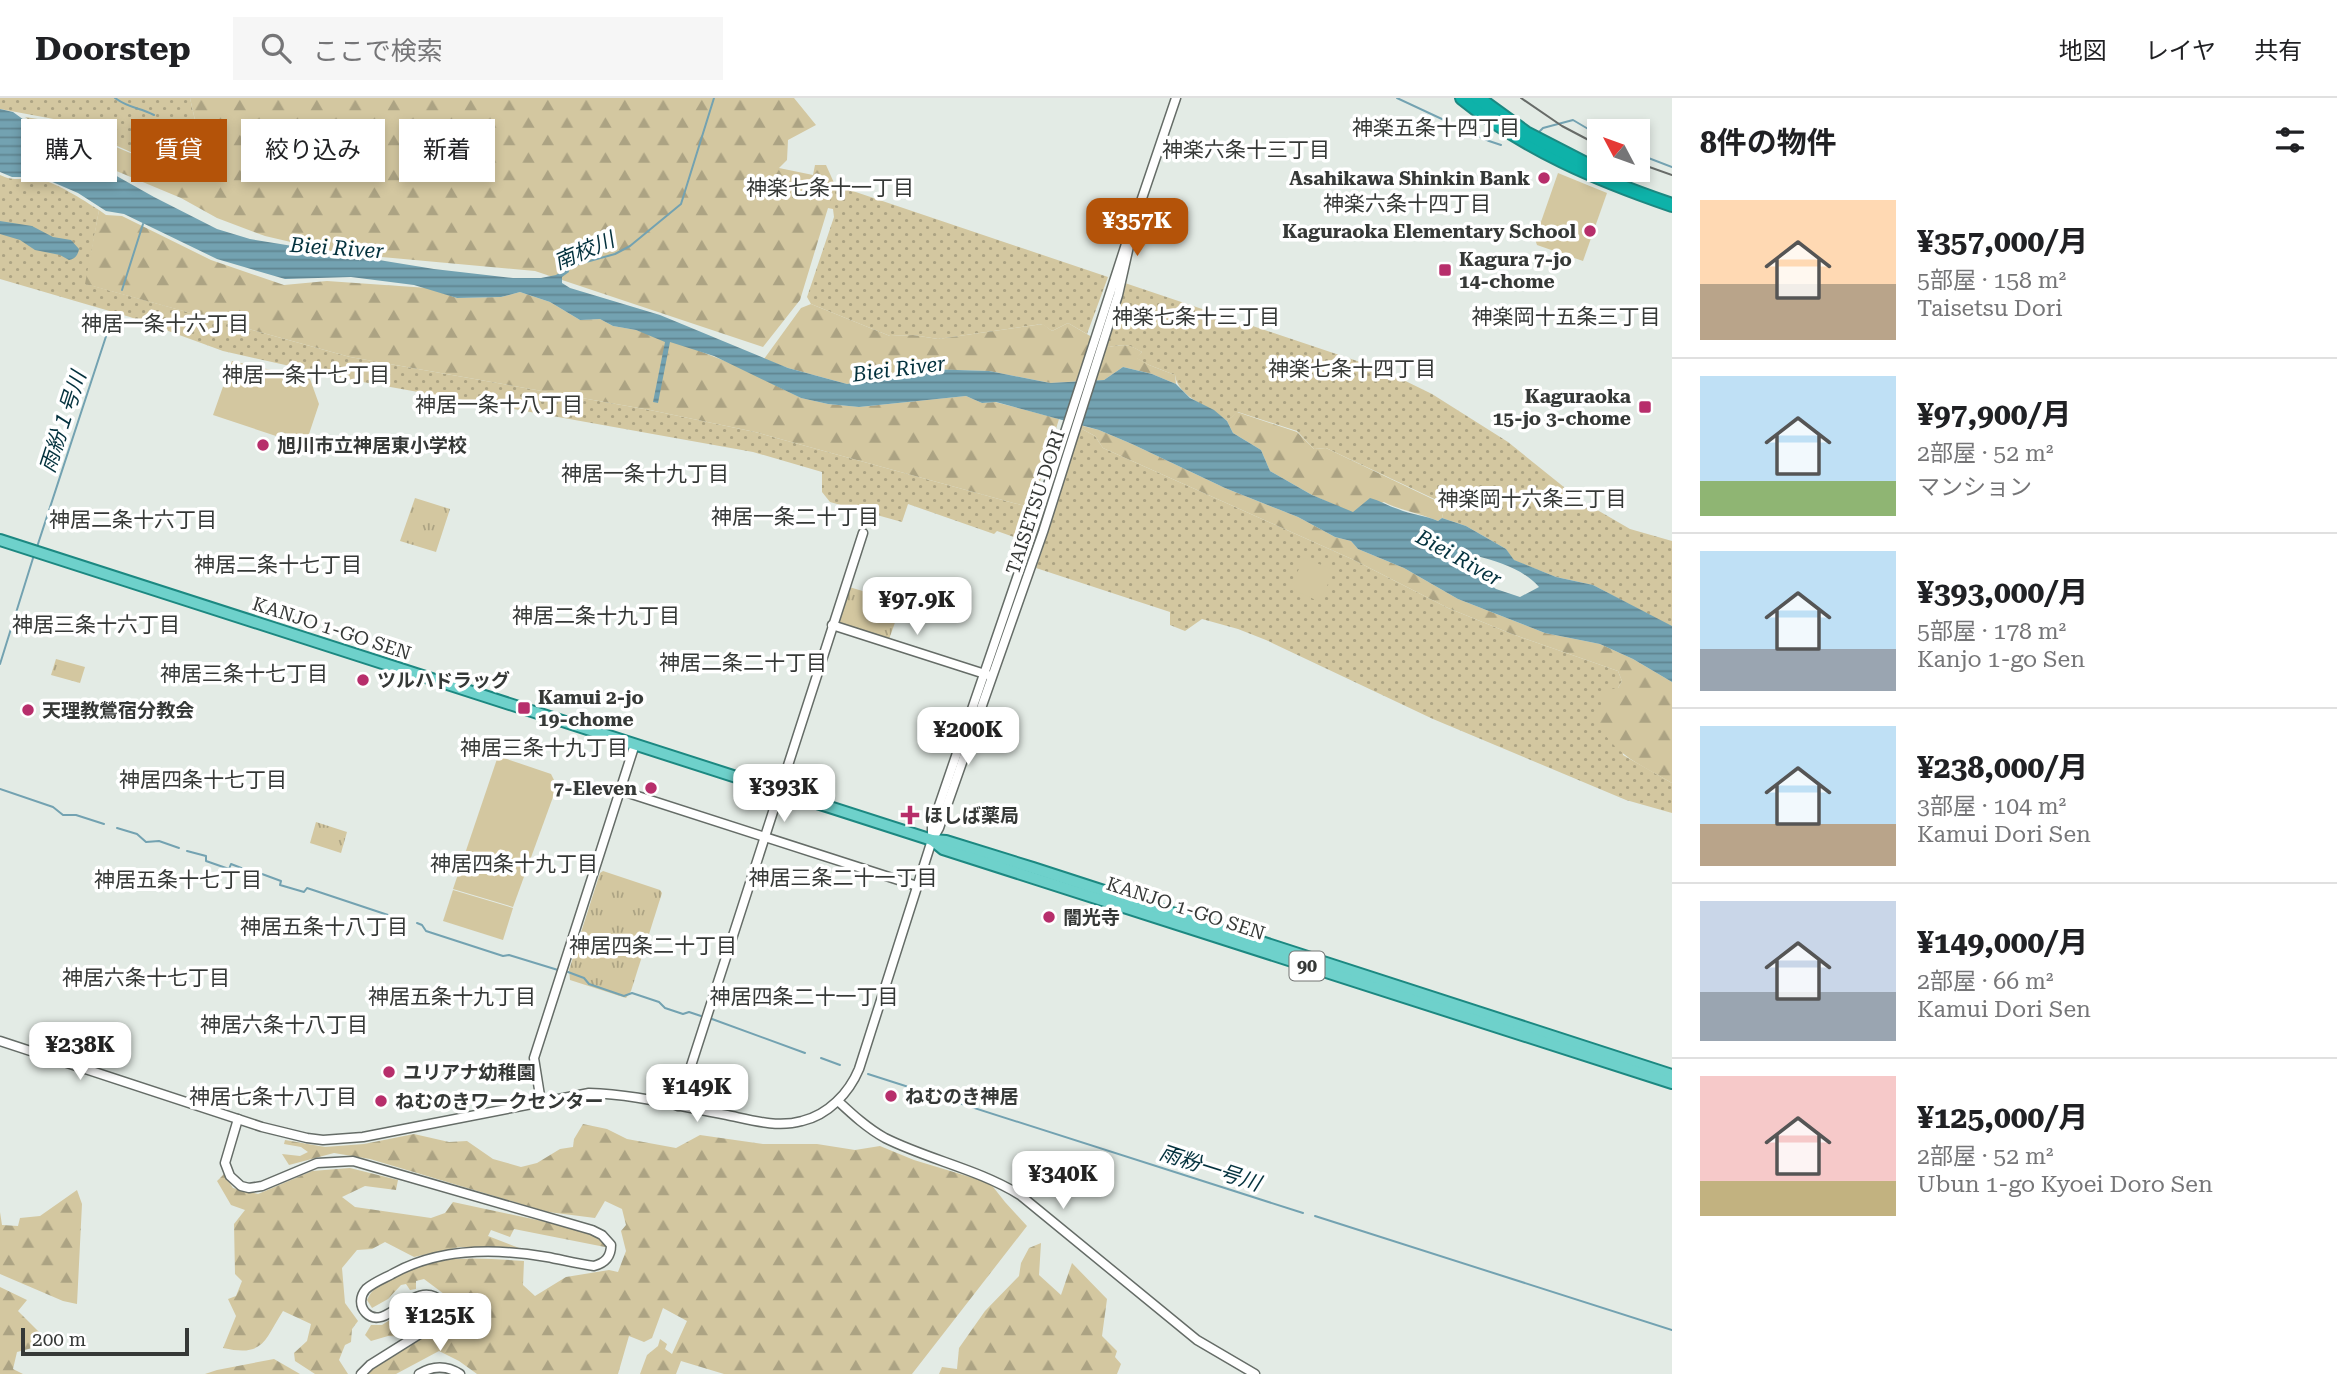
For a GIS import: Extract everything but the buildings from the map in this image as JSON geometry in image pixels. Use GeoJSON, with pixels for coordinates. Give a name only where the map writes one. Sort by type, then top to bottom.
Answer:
{"type":"FeatureCollection","features":[{"type":"Feature","properties":{"kind":"highway"},"geometry":{"type":"LineString","coordinates":[[1462,98],[1512,135],[1554,158],[1598,178],[1672,205]]}},
{"type":"Feature","properties":{"kind":"highway"},"geometry":{"type":"LineString","coordinates":[[1478,98],[1526,133],[1557,150],[1599,170],[1672,196]]}},
{"type":"Feature","properties":{"kind":"main road","name":"KANJO 1-GO SEN"},"geometry":{"type":"LineString","coordinates":[[0,540],[932,840],[946,841],[1033,868],[1672,1075]]}},
{"type":"Feature","properties":{"kind":"main road","name":"KANJO 1-GO SEN"},"geometry":{"type":"LineString","coordinates":[[932,840],[943,849],[1672,1083]]}},
{"type":"Feature","properties":{"kind":"street","name":"TAISETSU DORI"},"geometry":{"type":"LineString","coordinates":[[838,1101],[859,1069],[932,840],[939,828],[1109,290],[1176,98]]}},
{"type":"Feature","properties":{"kind":"street","name":"TAISETSU DORI"},"geometry":{"type":"LineString","coordinates":[[988,674],[1043,532],[1118,295],[1136,215]]}},
{"type":"Feature","properties":{"kind":"street"},"geometry":{"type":"LineString","coordinates":[[678,1106],[863,533]]}},
{"type":"Feature","properties":{"kind":"street"},"geometry":{"type":"LineString","coordinates":[[832,625],[988,674]]}},
{"type":"Feature","properties":{"kind":"street"},"geometry":{"type":"LineString","coordinates":[[541,1102],[534,1058],[635,744]]}},
{"type":"Feature","properties":{"kind":"street"},"geometry":{"type":"LineString","coordinates":[[622,791],[917,886]]}},
{"type":"Feature","properties":{"kind":"street"},"geometry":{"type":"LineString","coordinates":[[0,1041],[237,1119],[307,1138],[338,1139],[374,1135],[589,1094],[623,1095],[782,1124],[813,1118],[838,1101],[885,1138],[989,1177],[1020,1195],[1197,1340],[1255,1374]]}},
{"type":"Feature","properties":{"kind":"street"},"geometry":{"type":"LineString","coordinates":[[237,1119],[225,1163],[230,1176],[241,1186],[262,1186],[317,1163],[354,1161],[592,1230],[602,1235],[611,1245],[608,1257],[602,1264],[594,1266],[544,1256],[497,1252],[441,1254],[410,1264],[371,1285],[360,1300],[363,1310],[368,1316],[375,1318],[386,1315],[422,1293],[442,1301],[443,1315],[437,1323],[370,1365],[362,1374]]}},
{"type":"Feature","properties":{"kind":"street"},"geometry":{"type":"LineString","coordinates":[[419,1374],[434,1367],[441,1367],[460,1374]]}},
{"type":"Feature","properties":{"kind":"green space"},"geometry":{"type":"Polygon","coordinates":[[[0,98],[190,98],[195,119],[131,119],[131,152],[117,146],[117,119],[54,119],[0,109],[0,98]]]}},
{"type":"Feature","properties":{"kind":"green space"},"geometry":{"type":"Polygon","coordinates":[[[190,98],[794,98],[816,125],[788,140],[787,160],[779,168],[813,175],[815,165],[826,165],[835,185],[800,300],[763,347],[535,271],[338,253],[265,236],[217,218],[181,198],[143,182],[227,182],[227,119],[195,119],[190,98]]]}},
{"type":"Feature","properties":{"kind":"green space"},"geometry":{"type":"Polygon","coordinates":[[[723,137],[800,181],[835,185],[1108,277],[1087,334],[1068,323],[1052,331],[1042,324],[938,339],[913,335],[890,336],[811,304],[807,297],[834,217],[833,209],[796,202],[723,137]]]}},
{"type":"Feature","properties":{"kind":"green space"},"geometry":{"type":"Polygon","coordinates":[[[117,147],[131,153],[131,177],[117,171],[117,147]]]}},
{"type":"Feature","properties":{"kind":"green space"},"geometry":{"type":"Polygon","coordinates":[[[1558,173],[1607,193],[1583,261],[1537,245],[1535,239],[1558,173]]]}},
{"type":"Feature","properties":{"kind":"green space"},"geometry":{"type":"Polygon","coordinates":[[[0,175],[11,179],[21,179],[21,182],[48,182],[99,210],[86,284],[350,357],[650,410],[755,432],[1032,508],[1022,540],[997,531],[994,534],[908,504],[902,522],[830,502],[822,492],[822,472],[753,452],[357,381],[223,351],[130,317],[0,279],[0,175]]]}},
{"type":"Feature","properties":{"kind":"green space"},"geometry":{"type":"Polygon","coordinates":[[[99,210],[106,215],[122,216],[211,260],[284,285],[327,281],[428,288],[457,298],[501,297],[520,292],[550,302],[580,320],[600,319],[613,326],[682,344],[735,365],[801,398],[828,404],[859,407],[966,396],[982,403],[995,402],[1059,419],[1032,508],[755,432],[650,410],[350,357],[85,284],[99,210]]]}},
{"type":"Feature","properties":{"kind":"green space"},"geometry":{"type":"Polygon","coordinates":[[[1116,280],[1381,369],[1432,394],[1508,442],[1580,500],[1630,529],[1672,541],[1672,627],[1593,585],[1556,577],[1513,560],[1506,549],[1466,526],[1442,518],[1445,504],[1326,448],[1314,449],[1297,431],[1238,412],[1227,421],[1188,396],[1177,383],[1175,375],[1136,358],[1142,352],[1126,345],[1109,347],[1096,340],[1116,280]]]}},
{"type":"Feature","properties":{"kind":"green space"},"geometry":{"type":"Polygon","coordinates":[[[811,304],[890,336],[913,335],[938,339],[1043,324],[1052,331],[1068,323],[1109,347],[1126,345],[1138,349],[1142,352],[1137,358],[1175,375],[1176,384],[1152,374],[1123,367],[1104,380],[1050,383],[989,371],[924,369],[847,384],[764,359],[801,308],[811,304]]]}},
{"type":"Feature","properties":{"kind":"green space"},"geometry":{"type":"Polygon","coordinates":[[[232,361],[310,379],[319,404],[307,440],[281,432],[276,436],[213,415],[232,361]]]}},
{"type":"Feature","properties":{"kind":"green space"},"geometry":{"type":"Polygon","coordinates":[[[1237,412],[1297,432],[1314,449],[1326,448],[1445,505],[1442,518],[1438,521],[1384,502],[1353,513],[1312,495],[1270,471],[1261,450],[1233,433],[1227,421],[1237,412]]]}},
{"type":"Feature","properties":{"kind":"green space"},"geometry":{"type":"Polygon","coordinates":[[[1071,423],[1095,436],[1103,448],[1354,560],[1448,608],[1512,634],[1618,671],[1622,681],[1618,688],[1623,755],[1672,783],[1672,813],[1626,800],[1433,719],[1238,629],[1202,619],[1185,631],[1170,625],[1170,612],[1036,568],[1043,548],[1032,544],[1071,423]]]}},
{"type":"Feature","properties":{"kind":"green space"},"geometry":{"type":"Polygon","coordinates":[[[1071,423],[1099,430],[1225,488],[1298,517],[1335,537],[1351,541],[1358,549],[1404,568],[1458,599],[1545,633],[1600,644],[1633,659],[1672,682],[1672,783],[1619,750],[1595,719],[1607,690],[1618,688],[1622,681],[1618,671],[1512,634],[1448,608],[1354,560],[1103,448],[1095,436],[1071,423]]]}},
{"type":"Feature","properties":{"kind":"green space"},"geometry":{"type":"Polygon","coordinates":[[[415,498],[450,509],[436,552],[400,541],[415,498]]]}},
{"type":"Feature","properties":{"kind":"green space"},"geometry":{"type":"Polygon","coordinates":[[[1304,558],[1334,570],[1320,602],[1290,588],[1304,558]]]}},
{"type":"Feature","properties":{"kind":"green space"},"geometry":{"type":"Polygon","coordinates":[[[846,586],[902,603],[888,642],[832,625],[846,586]]]}},
{"type":"Feature","properties":{"kind":"green space"},"geometry":{"type":"Polygon","coordinates":[[[56,659],[85,667],[80,683],[51,675],[56,659]]]}},
{"type":"Feature","properties":{"kind":"green space"},"geometry":{"type":"Polygon","coordinates":[[[498,756],[551,774],[557,786],[513,907],[453,889],[498,756]]]}},
{"type":"Feature","properties":{"kind":"green space"},"geometry":{"type":"Polygon","coordinates":[[[316,822],[347,832],[341,853],[310,843],[316,822]]]}},
{"type":"Feature","properties":{"kind":"green space"},"geometry":{"type":"Polygon","coordinates":[[[603,871],[660,890],[662,893],[631,991],[626,998],[570,980],[569,970],[600,873],[603,871]]]}},
{"type":"Feature","properties":{"kind":"green space"},"geometry":{"type":"Polygon","coordinates":[[[453,890],[513,908],[503,940],[443,921],[453,890]]]}},
{"type":"Feature","properties":{"kind":"green space"},"geometry":{"type":"Polygon","coordinates":[[[583,1124],[607,1129],[627,1139],[676,1148],[700,1135],[763,1144],[817,1144],[855,1150],[880,1146],[914,1160],[990,1183],[1027,1226],[912,1374],[724,1374],[681,1361],[676,1374],[640,1374],[647,1355],[658,1346],[660,1339],[667,1344],[665,1349],[672,1354],[687,1321],[663,1308],[652,1338],[644,1342],[629,1336],[618,1374],[477,1374],[439,1351],[396,1374],[368,1374],[377,1365],[444,1322],[449,1311],[448,1297],[424,1279],[416,1281],[416,1289],[410,1290],[406,1284],[401,1285],[388,1299],[372,1308],[367,1300],[371,1292],[380,1285],[423,1264],[456,1259],[524,1261],[523,1285],[535,1296],[566,1277],[609,1270],[618,1272],[626,1251],[621,1231],[626,1225],[622,1209],[605,1201],[595,1218],[548,1212],[370,1159],[334,1153],[289,1165],[282,1154],[300,1156],[308,1152],[301,1147],[284,1144],[285,1140],[325,1147],[364,1144],[414,1134],[449,1142],[467,1141],[493,1159],[521,1167],[537,1163],[560,1149],[573,1147],[574,1139],[583,1124]]]}},
{"type":"Feature","properties":{"kind":"green space"},"geometry":{"type":"Polygon","coordinates":[[[350,1168],[398,1180],[396,1190],[365,1186],[342,1197],[355,1207],[431,1218],[445,1213],[453,1202],[607,1235],[605,1247],[514,1229],[510,1237],[491,1230],[488,1236],[527,1251],[460,1247],[414,1257],[385,1242],[372,1249],[357,1250],[342,1268],[345,1303],[358,1321],[352,1329],[351,1342],[345,1345],[339,1360],[348,1374],[315,1374],[295,1361],[294,1353],[307,1341],[311,1324],[283,1311],[266,1338],[255,1348],[223,1348],[236,1316],[228,1299],[236,1296],[242,1281],[235,1274],[234,1224],[245,1210],[231,1205],[217,1181],[224,1174],[233,1188],[258,1194],[312,1171],[350,1168]]]}},
{"type":"Feature","properties":{"kind":"green space"},"geometry":{"type":"Polygon","coordinates":[[[77,1190],[82,1204],[77,1304],[63,1301],[0,1274],[0,1212],[2,1225],[18,1226],[20,1218],[40,1216],[77,1190]]]}},
{"type":"Feature","properties":{"kind":"green space"},"geometry":{"type":"Polygon","coordinates":[[[1041,1243],[1039,1275],[1061,1295],[1072,1263],[1107,1299],[1102,1336],[1117,1351],[1115,1357],[1121,1364],[1117,1374],[939,1374],[942,1367],[957,1369],[959,1348],[985,1311],[1019,1276],[1021,1263],[1029,1248],[1041,1243]]]}},
{"type":"Feature","properties":{"kind":"green space"},"geometry":{"type":"Polygon","coordinates":[[[0,1287],[27,1300],[18,1311],[44,1337],[36,1347],[17,1352],[13,1369],[23,1374],[0,1374],[0,1287]]]}},
{"type":"Feature","properties":{"kind":"green space"},"geometry":{"type":"Polygon","coordinates":[[[419,1301],[429,1303],[433,1308],[432,1313],[422,1325],[405,1337],[388,1336],[371,1341],[365,1335],[371,1325],[382,1325],[419,1301]]]}},
{"type":"Feature","properties":{"kind":"green space"},"geometry":{"type":"Polygon","coordinates":[[[274,1359],[300,1374],[205,1374],[217,1370],[274,1359]]]}},
{"type":"Feature","properties":{"kind":"water"},"geometry":{"type":"Polygon","coordinates":[[[0,109],[13,112],[23,119],[21,177],[0,172],[0,109]]]}},
{"type":"Feature","properties":{"kind":"water","name":"Biei River"},"geometry":{"type":"Polygon","coordinates":[[[117,176],[217,229],[250,239],[434,269],[513,278],[556,275],[568,267],[569,272],[562,277],[562,283],[570,288],[660,315],[788,368],[847,384],[924,369],[989,371],[1050,383],[1104,380],[1123,367],[1152,374],[1176,384],[1190,398],[1214,410],[1227,421],[1233,433],[1261,450],[1270,471],[1312,495],[1353,512],[1370,498],[1408,513],[1438,521],[1442,518],[1466,526],[1506,549],[1514,560],[1556,577],[1593,585],[1672,626],[1672,682],[1633,659],[1600,644],[1545,633],[1458,599],[1404,568],[1358,549],[1351,541],[1335,537],[1298,517],[1225,488],[1099,430],[996,402],[982,403],[966,396],[859,407],[828,404],[801,398],[714,356],[670,342],[658,403],[653,402],[665,342],[636,330],[613,326],[600,319],[580,320],[550,302],[520,292],[501,297],[457,298],[414,285],[351,277],[285,279],[217,259],[124,214],[106,211],[78,193],[53,182],[117,182],[117,176]],[[1477,556],[1454,565],[1463,572],[1474,572],[1496,589],[1520,597],[1539,587],[1518,571],[1477,556]]]}},
{"type":"Feature","properties":{"kind":"water"},"geometry":{"type":"Polygon","coordinates":[[[0,221],[32,226],[53,237],[71,240],[79,249],[78,253],[75,258],[69,260],[60,255],[35,250],[20,240],[0,234],[0,221]]]}},
{"type":"Feature","properties":{"kind":"waterway"},"geometry":{"type":"LineString","coordinates":[[115,98],[154,115]]}},
{"type":"Feature","properties":{"kind":"waterway","name":"南校川"},"geometry":{"type":"LineString","coordinates":[[568,270],[575,265],[615,254],[630,246],[681,204],[714,98]]}},
{"type":"Feature","properties":{"kind":"waterway"},"geometry":{"type":"LineString","coordinates":[[1397,98],[1501,145]]}},
{"type":"Feature","properties":{"kind":"waterway"},"geometry":{"type":"LineString","coordinates":[[1538,133],[1543,128],[1573,120],[1587,128]]}},
{"type":"Feature","properties":{"kind":"waterway"},"geometry":{"type":"LineString","coordinates":[[1650,159],[1672,167]]}},
{"type":"Feature","properties":{"kind":"waterway","name":"雨紛１号川"},"geometry":{"type":"LineString","coordinates":[[122,290],[143,224]]}},
{"type":"Feature","properties":{"kind":"waterway","name":"雨紛１号川"},"geometry":{"type":"LineString","coordinates":[[37,547],[113,315]]}},
{"type":"Feature","properties":{"kind":"waterway"},"geometry":{"type":"LineString","coordinates":[[0,664],[34,555]]}},
{"type":"Feature","properties":{"kind":"waterway"},"geometry":{"type":"LineString","coordinates":[[0,789],[53,807],[63,815],[76,815],[104,824]]}},
{"type":"Feature","properties":{"kind":"waterway"},"geometry":{"type":"LineString","coordinates":[[117,828],[137,834],[146,842],[159,841],[179,848]]}},
{"type":"Feature","properties":{"kind":"waterway"},"geometry":{"type":"LineString","coordinates":[[187,851],[206,856],[206,861],[229,869],[231,864],[249,871]]}},
{"type":"Feature","properties":{"kind":"waterway"},"geometry":{"type":"LineString","coordinates":[[262,874],[281,881],[280,885],[304,892],[307,888],[400,919]]}},
{"type":"Feature","properties":{"kind":"waterway"},"geometry":{"type":"LineString","coordinates":[[417,923],[426,931],[503,956],[509,955],[558,970]]}},
{"type":"Feature","properties":{"kind":"waterway"},"geometry":{"type":"LineString","coordinates":[[568,972],[584,978],[589,984],[624,996],[632,993],[659,1002],[665,1008],[701,1016]]}},
{"type":"Feature","properties":{"kind":"waterway"},"geometry":{"type":"LineString","coordinates":[[712,1019],[805,1053]]}},
{"type":"Feature","properties":{"kind":"waterway"},"geometry":{"type":"LineString","coordinates":[[821,1058],[840,1065]]}},
{"type":"Feature","properties":{"kind":"waterway","name":"雨粉一号川"},"geometry":{"type":"LineString","coordinates":[[868,1074],[1303,1213]]}},
{"type":"Feature","properties":{"kind":"waterway","name":"雨粉一号川"},"geometry":{"type":"LineString","coordinates":[[1315,1216],[1672,1330]]}},
{"type":"Feature","properties":{"kind":"railway"},"geometry":{"type":"LineString","coordinates":[[1521,98],[1587,139]]}},
{"type":"Feature","properties":{"kind":"railway"},"geometry":{"type":"LineString","coordinates":[[1650,167],[1672,175]]}},
{"type":"Feature","properties":{"kind":"place","name":"Asahikawa Shinkin Bank"},"geometry":{"type":"Point","coordinates":[1544,178]}},
{"type":"Feature","properties":{"kind":"place","name":"Kaguraoka Elementary School"},"geometry":{"type":"Point","coordinates":[1590,231]}},
{"type":"Feature","properties":{"kind":"place","name":"Kagura 7-jo 14-chome"},"geometry":{"type":"Point","coordinates":[1445,270]}},
{"type":"Feature","properties":{"kind":"place","name":"Kaguraoka 15-jo 3-chome"},"geometry":{"type":"Point","coordinates":[1645,407]}},
{"type":"Feature","properties":{"kind":"place","name":"旭川市立神居東小学校"},"geometry":{"type":"Point","coordinates":[263,445]}},
{"type":"Feature","properties":{"kind":"place","name":"ツルハドラッグ"},"geometry":{"type":"Point","coordinates":[363,680]}},
{"type":"Feature","properties":{"kind":"place","name":"Kamui 2-jo 19-chome"},"geometry":{"type":"Point","coordinates":[524,708]}},
{"type":"Feature","properties":{"kind":"place","name":"天理教鶯宿分教会"},"geometry":{"type":"Point","coordinates":[28,710]}},
{"type":"Feature","properties":{"kind":"place","name":"7-Eleven"},"geometry":{"type":"Point","coordinates":[651,788]}},
{"type":"Feature","properties":{"kind":"place","name":"ほしば薬局"},"geometry":{"type":"Point","coordinates":[910,815]}},
{"type":"Feature","properties":{"kind":"place","name":"闇光寺"},"geometry":{"type":"Point","coordinates":[1049,917]}},
{"type":"Feature","properties":{"kind":"place","name":"ユリアナ幼稚園"},"geometry":{"type":"Point","coordinates":[389,1072]}},
{"type":"Feature","properties":{"kind":"place","name":"ねむのき神居"},"geometry":{"type":"Point","coordinates":[891,1096]}},
{"type":"Feature","properties":{"kind":"place","name":"ねむのきワークセンター"},"geometry":{"type":"Point","coordinates":[381,1101]}},
{"type":"Feature","properties":{"kind":"district","name":"神楽五条十四丁目"},"geometry":{"type":"Point","coordinates":[1436,128]}},
{"type":"Feature","properties":{"kind":"district","name":"神楽六条十三丁目"},"geometry":{"type":"Point","coordinates":[1246,150]}},
{"type":"Feature","properties":{"kind":"district","name":"神楽七条十一丁目"},"geometry":{"type":"Point","coordinates":[830,188]}},
{"type":"Feature","properties":{"kind":"district","name":"神楽六条十四丁目"},"geometry":{"type":"Point","coordinates":[1407,204]}},
{"type":"Feature","properties":{"kind":"district","name":"神楽七条十三丁目"},"geometry":{"type":"Point","coordinates":[1196,317]}},
{"type":"Feature","properties":{"kind":"district","name":"神楽岡十五条三丁目"},"geometry":{"type":"Point","coordinates":[1566,317]}},
{"type":"Feature","properties":{"kind":"district","name":"神居一条十六丁目"},"geometry":{"type":"Point","coordinates":[165,324]}},
{"type":"Feature","properties":{"kind":"district","name":"神楽七条十四丁目"},"geometry":{"type":"Point","coordinates":[1352,369]}},
{"type":"Feature","properties":{"kind":"district","name":"神居一条十七丁目"},"geometry":{"type":"Point","coordinates":[306,375]}},
{"type":"Feature","properties":{"kind":"district","name":"神居一条十八丁目"},"geometry":{"type":"Point","coordinates":[499,405]}},
{"type":"Feature","properties":{"kind":"district","name":"神居一条十九丁目"},"geometry":{"type":"Point","coordinates":[645,474]}},
{"type":"Feature","properties":{"kind":"district","name":"神楽岡十六条三丁目"},"geometry":{"type":"Point","coordinates":[1532,499]}},
{"type":"Feature","properties":{"kind":"district","name":"神居一条二十丁目"},"geometry":{"type":"Point","coordinates":[795,517]}},
{"type":"Feature","properties":{"kind":"district","name":"神居二条十六丁目"},"geometry":{"type":"Point","coordinates":[133,520]}},
{"type":"Feature","properties":{"kind":"district","name":"神居二条十七丁目"},"geometry":{"type":"Point","coordinates":[278,565]}},
{"type":"Feature","properties":{"kind":"district","name":"神居二条十九丁目"},"geometry":{"type":"Point","coordinates":[596,616]}},
{"type":"Feature","properties":{"kind":"district","name":"神居三条十六丁目"},"geometry":{"type":"Point","coordinates":[96,625]}},
{"type":"Feature","properties":{"kind":"district","name":"神居二条二十丁目"},"geometry":{"type":"Point","coordinates":[743,663]}},
{"type":"Feature","properties":{"kind":"district","name":"神居三条十七丁目"},"geometry":{"type":"Point","coordinates":[244,674]}},
{"type":"Feature","properties":{"kind":"district","name":"神居三条十九丁目"},"geometry":{"type":"Point","coordinates":[544,748]}},
{"type":"Feature","properties":{"kind":"district","name":"神居四条十七丁目"},"geometry":{"type":"Point","coordinates":[203,780]}},
{"type":"Feature","properties":{"kind":"district","name":"神居四条十九丁目"},"geometry":{"type":"Point","coordinates":[514,864]}},
{"type":"Feature","properties":{"kind":"district","name":"神居三条二十一丁目"},"geometry":{"type":"Point","coordinates":[843,878]}},
{"type":"Feature","properties":{"kind":"district","name":"神居五条十七丁目"},"geometry":{"type":"Point","coordinates":[178,880]}},
{"type":"Feature","properties":{"kind":"district","name":"神居五条十八丁目"},"geometry":{"type":"Point","coordinates":[324,927]}},
{"type":"Feature","properties":{"kind":"district","name":"神居四条二十丁目"},"geometry":{"type":"Point","coordinates":[653,946]}},
{"type":"Feature","properties":{"kind":"district","name":"神居六条十七丁目"},"geometry":{"type":"Point","coordinates":[146,978]}},
{"type":"Feature","properties":{"kind":"district","name":"神居五条十九丁目"},"geometry":{"type":"Point","coordinates":[452,997]}},
{"type":"Feature","properties":{"kind":"district","name":"神居四条二十一丁目"},"geometry":{"type":"Point","coordinates":[804,997]}},
{"type":"Feature","properties":{"kind":"district","name":"神居六条十八丁目"},"geometry":{"type":"Point","coordinates":[284,1025]}},
{"type":"Feature","properties":{"kind":"district","name":"神居七条十八丁目"},"geometry":{"type":"Point","coordinates":[273,1097]}}]}
